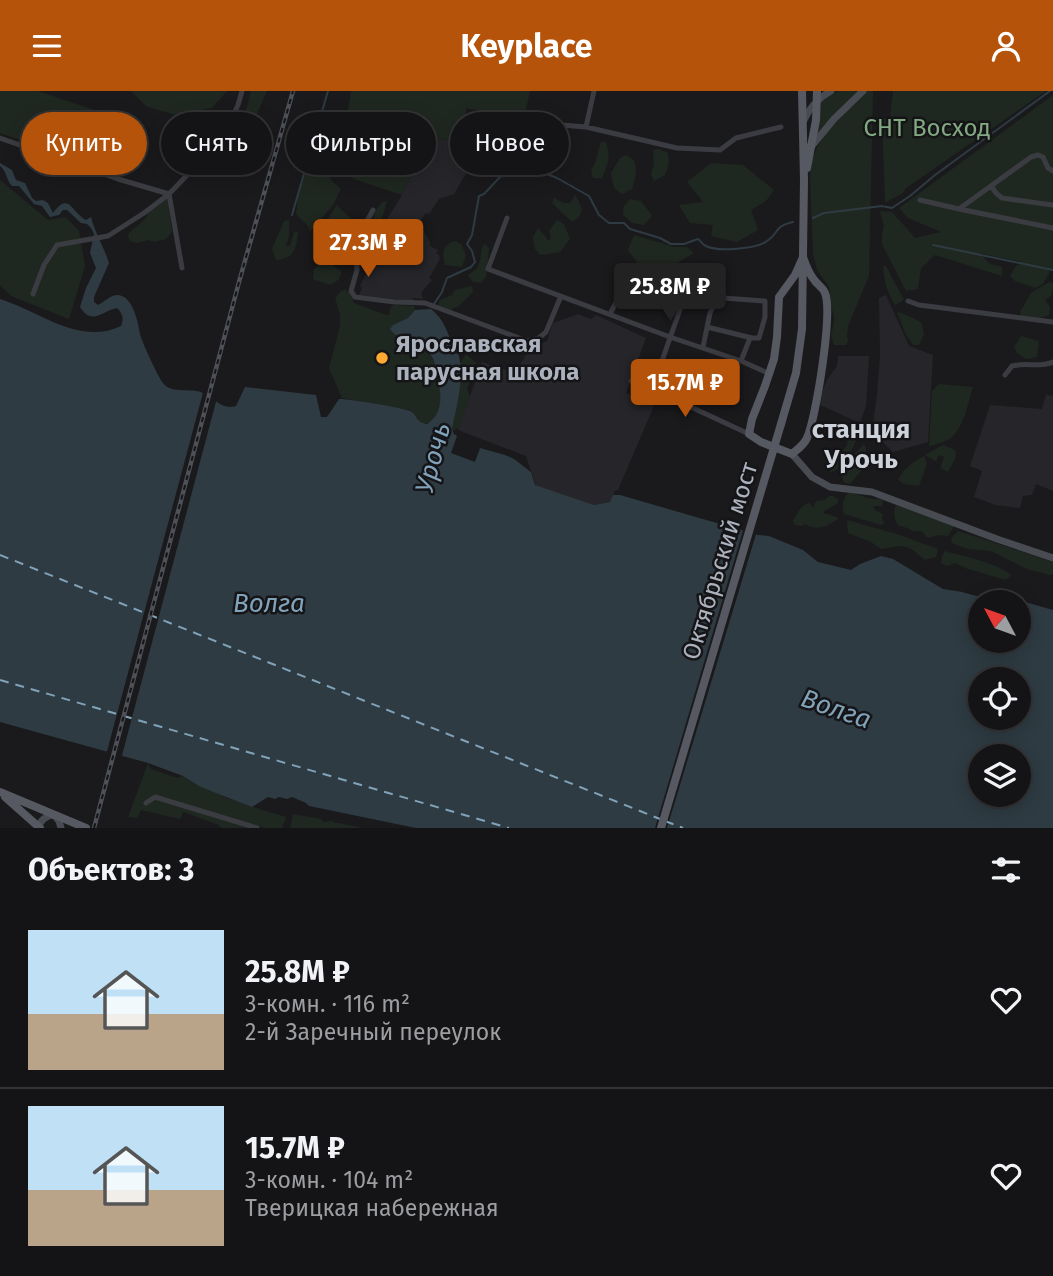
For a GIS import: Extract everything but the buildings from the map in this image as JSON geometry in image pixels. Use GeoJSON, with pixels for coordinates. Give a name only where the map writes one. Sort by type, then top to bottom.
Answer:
{"type":"FeatureCollection","features":[{"type":"Feature","properties":{"kind":"main road"},"geometry":{"type":"LineString","coordinates":[[802,91],[804,180]]}},
{"type":"Feature","properties":{"kind":"main road"},"geometry":{"type":"LineString","coordinates":[[804,180],[817,95]]}},
{"type":"Feature","properties":{"kind":"main road","name":"Октябрьский мост"},"geometry":{"type":"LineString","coordinates":[[661,828],[798,360],[803,302],[804,180]]}},
{"type":"Feature","properties":{"kind":"main road"},"geometry":{"type":"LineString","coordinates":[[803,257],[808,271],[826,295],[827,311],[820,380],[807,438],[792,454],[761,442],[749,434],[754,413],[770,374],[776,346],[778,300],[795,275],[803,257]]}},
{"type":"Feature","properties":{"kind":"main road"},"geometry":{"type":"LineString","coordinates":[[782,291],[790,286],[796,288],[803,302]]}},
{"type":"Feature","properties":{"kind":"main road"},"geometry":{"type":"LineString","coordinates":[[803,302],[808,289],[814,286],[823,289]]}},
{"type":"Feature","properties":{"kind":"main road"},"geometry":{"type":"LineString","coordinates":[[0,792],[86,828]]}},
{"type":"Feature","properties":{"kind":"main road"},"geometry":{"type":"LineString","coordinates":[[0,792],[21,809],[36,827]]}},
{"type":"Feature","properties":{"kind":"street"},"geometry":{"type":"LineString","coordinates":[[33,294],[44,265],[57,245],[106,237],[169,194],[207,159],[221,141],[242,91]]}},
{"type":"Feature","properties":{"kind":"street"},"geometry":{"type":"LineString","coordinates":[[586,127],[594,91]]}},
{"type":"Feature","properties":{"kind":"street"},"geometry":{"type":"LineString","coordinates":[[802,123],[817,95],[831,91]]}},
{"type":"Feature","properties":{"kind":"street"},"geometry":{"type":"LineString","coordinates":[[811,148],[834,119],[863,91]]}},
{"type":"Feature","properties":{"kind":"street"},"geometry":{"type":"LineString","coordinates":[[569,126],[586,127],[677,148],[720,149],[736,138],[781,127]]}},
{"type":"Feature","properties":{"kind":"street"},"geometry":{"type":"LineString","coordinates":[[0,138],[169,194]]}},
{"type":"Feature","properties":{"kind":"street"},"geometry":{"type":"LineString","coordinates":[[960,209],[1031,157],[1044,157],[1048,168],[1053,171]]}},
{"type":"Feature","properties":{"kind":"street"},"geometry":{"type":"LineString","coordinates":[[991,186],[1002,198],[1053,205]]}},
{"type":"Feature","properties":{"kind":"street"},"geometry":{"type":"LineString","coordinates":[[169,194],[182,268]]}},
{"type":"Feature","properties":{"kind":"street"},"geometry":{"type":"LineString","coordinates":[[920,200],[1053,228]]}},
{"type":"Feature","properties":{"kind":"street"},"geometry":{"type":"LineString","coordinates":[[373,210],[356,247],[357,270],[351,291],[355,297],[425,303],[527,341],[539,338],[546,332],[561,296]]}},
{"type":"Feature","properties":{"kind":"street"},"geometry":{"type":"LineString","coordinates":[[507,218],[488,269],[770,374]]}},
{"type":"Feature","properties":{"kind":"street"},"geometry":{"type":"LineString","coordinates":[[610,314],[629,278],[648,285],[655,278]]}},
{"type":"Feature","properties":{"kind":"street"},"geometry":{"type":"LineString","coordinates":[[652,389],[688,286]]}},
{"type":"Feature","properties":{"kind":"street"},"geometry":{"type":"LineString","coordinates":[[703,347],[707,327],[717,299],[765,301],[765,317],[759,338],[707,327]]}},
{"type":"Feature","properties":{"kind":"street"},"geometry":{"type":"LineString","coordinates":[[908,301],[919,305],[1053,322]]}},
{"type":"Feature","properties":{"kind":"street"},"geometry":{"type":"LineString","coordinates":[[741,361],[750,338]]}},
{"type":"Feature","properties":{"kind":"street"},"geometry":{"type":"LineString","coordinates":[[1005,375],[1012,366],[1020,363],[1044,366],[1053,362]]}},
{"type":"Feature","properties":{"kind":"street"},"geometry":{"type":"LineString","coordinates":[[631,381],[749,434]]}},
{"type":"Feature","properties":{"kind":"street"},"geometry":{"type":"LineString","coordinates":[[792,454],[812,477],[830,487],[872,492],[1053,558]]}},
{"type":"Feature","properties":{"kind":"street"},"geometry":{"type":"LineString","coordinates":[[146,803],[155,797],[257,828]]}},
{"type":"Feature","properties":{"kind":"street"},"geometry":{"type":"LineString","coordinates":[[36,827],[47,816],[54,815],[61,828]]}},
{"type":"Feature","properties":{"kind":"shaded area"},"geometry":{"type":"Polygon","coordinates":[[[439,139],[450,140],[450,175],[465,175],[454,194],[439,199],[429,214],[426,213],[420,221],[430,246],[438,250],[436,253],[440,259],[429,278],[432,280],[421,293],[423,299],[413,298],[413,301],[359,295],[362,288],[360,286],[386,233],[384,224],[410,178],[412,175],[436,175],[436,143],[439,139]]]}},
{"type":"Feature","properties":{"kind":"shaded area"},"geometry":{"type":"Polygon","coordinates":[[[886,295],[909,346],[933,355],[928,442],[893,452],[872,431],[880,356],[879,298],[886,295]]]}},
{"type":"Feature","properties":{"kind":"shaded area"},"geometry":{"type":"Polygon","coordinates":[[[578,314],[591,319],[596,315],[646,338],[626,393],[654,406],[618,490],[610,502],[594,505],[536,486],[526,456],[458,430],[482,362],[515,373],[530,348],[547,341],[553,323],[578,314]]]}},
{"type":"Feature","properties":{"kind":"shaded area"},"geometry":{"type":"Polygon","coordinates":[[[838,356],[869,356],[866,406],[860,423],[820,405],[827,380],[837,366],[838,356]]]}},
{"type":"Feature","properties":{"kind":"shaded area"},"geometry":{"type":"Polygon","coordinates":[[[1046,395],[1053,396],[1053,491],[1036,484],[1032,495],[1023,496],[1020,508],[995,505],[974,497],[982,471],[970,466],[990,405],[1042,409],[1046,395]]]}},
{"type":"Feature","properties":{"kind":"green space"},"geometry":{"type":"Polygon","coordinates":[[[0,91],[38,91],[100,112],[21,112],[21,140],[0,133],[0,91]]]}},
{"type":"Feature","properties":{"kind":"green space"},"geometry":{"type":"Polygon","coordinates":[[[131,91],[227,91],[212,108],[191,112],[165,112],[146,106],[131,91]]]}},
{"type":"Feature","properties":{"kind":"green space"},"geometry":{"type":"Polygon","coordinates":[[[251,91],[267,91],[258,112],[246,112],[251,91]]]}},
{"type":"Feature","properties":{"kind":"green space"},"geometry":{"type":"Polygon","coordinates":[[[351,91],[530,91],[526,112],[487,112],[466,108],[466,112],[450,112],[450,140],[438,139],[436,142],[436,112],[348,112],[351,91]]]}},
{"type":"Feature","properties":{"kind":"green space"},"geometry":{"type":"Polygon","coordinates":[[[838,91],[860,91],[817,134],[820,102],[838,91]]]}},
{"type":"Feature","properties":{"kind":"green space"},"geometry":{"type":"Polygon","coordinates":[[[866,91],[873,91],[869,276],[848,326],[846,345],[834,345],[831,336],[834,315],[829,287],[817,270],[813,253],[811,161],[830,127],[866,91]]]}},
{"type":"Feature","properties":{"kind":"green space","name":"СНТ Восход"},"geometry":{"type":"Polygon","coordinates":[[[893,91],[1046,91],[885,203],[882,118],[890,118],[893,91]]]}},
{"type":"Feature","properties":{"kind":"green space"},"geometry":{"type":"Polygon","coordinates":[[[1053,95],[1053,269],[1037,266],[1050,271],[1043,284],[1035,288],[1015,281],[1010,276],[1022,262],[980,253],[990,264],[1002,267],[1002,276],[935,255],[921,268],[918,289],[906,291],[882,244],[884,226],[880,211],[892,212],[915,238],[941,232],[908,218],[899,208],[1053,95]]]}},
{"type":"Feature","properties":{"kind":"green space"},"geometry":{"type":"Polygon","coordinates":[[[601,142],[606,142],[608,152],[606,169],[602,178],[593,178],[591,170],[601,142]]]}},
{"type":"Feature","properties":{"kind":"green space"},"geometry":{"type":"Polygon","coordinates":[[[659,149],[668,153],[669,163],[665,175],[654,181],[651,174],[654,164],[653,150],[659,149]]]}},
{"type":"Feature","properties":{"kind":"green space"},"geometry":{"type":"Polygon","coordinates":[[[626,155],[634,160],[636,174],[632,189],[622,194],[614,188],[611,173],[620,158],[626,155]]]}},
{"type":"Feature","properties":{"kind":"green space"},"geometry":{"type":"Polygon","coordinates":[[[711,163],[743,165],[774,190],[766,201],[751,210],[758,230],[737,242],[711,236],[713,225],[690,223],[679,205],[703,202],[687,182],[711,163]]]}},
{"type":"Feature","properties":{"kind":"green space"},"geometry":{"type":"Polygon","coordinates":[[[305,175],[330,175],[341,189],[333,205],[310,232],[296,214],[298,195],[305,175]]]}},
{"type":"Feature","properties":{"kind":"green space"},"geometry":{"type":"Polygon","coordinates":[[[349,175],[412,175],[402,195],[349,175]]]}},
{"type":"Feature","properties":{"kind":"green space"},"geometry":{"type":"Polygon","coordinates":[[[0,180],[48,220],[66,217],[79,231],[85,266],[69,319],[11,296],[0,285],[0,180]]]}},
{"type":"Feature","properties":{"kind":"green space"},"geometry":{"type":"Polygon","coordinates":[[[575,195],[582,210],[579,217],[572,222],[552,203],[554,198],[570,203],[575,195]]]}},
{"type":"Feature","properties":{"kind":"green space"},"geometry":{"type":"Polygon","coordinates":[[[168,199],[172,232],[166,239],[137,243],[130,241],[129,233],[148,213],[168,199]]]}},
{"type":"Feature","properties":{"kind":"green space"},"geometry":{"type":"Polygon","coordinates":[[[630,199],[641,201],[652,216],[644,225],[632,223],[623,215],[624,206],[630,199]]]}},
{"type":"Feature","properties":{"kind":"green space"},"geometry":{"type":"Polygon","coordinates":[[[387,201],[381,221],[380,238],[372,246],[367,243],[375,212],[382,202],[387,201]]]}},
{"type":"Feature","properties":{"kind":"green space"},"geometry":{"type":"Polygon","coordinates":[[[337,205],[356,227],[356,239],[351,242],[332,235],[344,229],[340,225],[334,226],[327,236],[322,234],[324,224],[337,205]]]}},
{"type":"Feature","properties":{"kind":"green space"},"geometry":{"type":"Polygon","coordinates":[[[289,220],[286,246],[290,246],[294,232],[298,232],[295,248],[291,255],[276,260],[272,249],[284,221],[289,220]]]}},
{"type":"Feature","properties":{"kind":"green space"},"geometry":{"type":"Polygon","coordinates":[[[557,220],[564,224],[570,239],[560,252],[540,255],[535,249],[533,237],[538,228],[549,241],[549,231],[557,220]]]}},
{"type":"Feature","properties":{"kind":"green space"},"geometry":{"type":"Polygon","coordinates":[[[634,235],[674,247],[687,247],[694,253],[660,273],[638,264],[628,250],[634,235]]]}},
{"type":"Feature","properties":{"kind":"green space"},"geometry":{"type":"Polygon","coordinates":[[[455,241],[461,244],[466,255],[462,267],[445,265],[444,250],[455,241]]]}},
{"type":"Feature","properties":{"kind":"green space"},"geometry":{"type":"Polygon","coordinates":[[[484,244],[489,248],[486,277],[481,283],[473,282],[468,275],[478,266],[484,244]]]}},
{"type":"Feature","properties":{"kind":"green space"},"geometry":{"type":"Polygon","coordinates":[[[330,261],[341,270],[338,279],[330,285],[313,279],[314,269],[320,263],[330,261]]]}},
{"type":"Feature","properties":{"kind":"green space"},"geometry":{"type":"Polygon","coordinates":[[[883,266],[886,266],[904,300],[895,305],[886,286],[883,266]]]}},
{"type":"Feature","properties":{"kind":"green space"},"geometry":{"type":"Polygon","coordinates":[[[1049,282],[1053,283],[1053,291],[1045,300],[1050,307],[1049,315],[1039,318],[1021,316],[1020,312],[1031,293],[1049,282]]]}},
{"type":"Feature","properties":{"kind":"green space"},"geometry":{"type":"Polygon","coordinates":[[[472,286],[473,292],[459,306],[450,310],[438,305],[440,300],[452,295],[455,290],[472,286]]]}},
{"type":"Feature","properties":{"kind":"green space","name":"Ярославская парусная школа"},"geometry":{"type":"Polygon","coordinates":[[[345,289],[354,303],[386,315],[389,315],[393,305],[414,306],[415,310],[408,318],[394,325],[396,335],[423,348],[437,370],[440,404],[437,414],[429,423],[421,423],[410,410],[342,398],[329,368],[340,326],[340,314],[335,298],[345,289]]]}},
{"type":"Feature","properties":{"kind":"green space"},"geometry":{"type":"Polygon","coordinates":[[[897,312],[921,322],[924,334],[919,345],[913,345],[906,335],[897,312]]]}},
{"type":"Feature","properties":{"kind":"green space"},"geometry":{"type":"Polygon","coordinates":[[[1021,336],[1039,341],[1037,357],[1026,359],[1017,353],[1014,347],[1021,336]]]}},
{"type":"Feature","properties":{"kind":"green space"},"geometry":{"type":"Polygon","coordinates":[[[466,354],[476,363],[467,389],[470,397],[459,428],[452,431],[460,384],[460,363],[466,354]]]}},
{"type":"Feature","properties":{"kind":"green space"},"geometry":{"type":"Polygon","coordinates":[[[939,384],[973,387],[958,430],[949,439],[929,446],[932,391],[939,384]]]}},
{"type":"Feature","properties":{"kind":"green space"},"geometry":{"type":"Polygon","coordinates":[[[853,429],[858,436],[850,453],[839,467],[829,473],[847,445],[848,434],[853,429]]]}},
{"type":"Feature","properties":{"kind":"green space"},"geometry":{"type":"Polygon","coordinates":[[[864,444],[866,465],[850,484],[844,482],[841,473],[864,444]]]}},
{"type":"Feature","properties":{"kind":"green space"},"geometry":{"type":"Polygon","coordinates":[[[943,445],[956,453],[948,472],[940,468],[944,457],[939,455],[936,461],[925,455],[943,445]]]}},
{"type":"Feature","properties":{"kind":"green space"},"geometry":{"type":"Polygon","coordinates":[[[924,456],[927,463],[919,486],[904,484],[898,480],[909,466],[924,456]]]}},
{"type":"Feature","properties":{"kind":"green space"},"geometry":{"type":"Polygon","coordinates":[[[849,492],[883,500],[882,506],[873,506],[883,514],[882,520],[885,523],[881,525],[844,514],[843,502],[849,492]]]}},
{"type":"Feature","properties":{"kind":"green space"},"geometry":{"type":"Polygon","coordinates":[[[829,496],[838,499],[838,503],[823,512],[839,518],[818,528],[805,524],[795,525],[793,521],[804,505],[810,503],[813,508],[816,501],[825,500],[829,496]]]}},
{"type":"Feature","properties":{"kind":"green space"},"geometry":{"type":"Polygon","coordinates":[[[896,505],[954,526],[948,536],[928,538],[921,532],[898,525],[894,515],[896,505]]]}},
{"type":"Feature","properties":{"kind":"green space"},"geometry":{"type":"Polygon","coordinates":[[[847,520],[938,549],[936,557],[925,560],[905,547],[881,549],[848,533],[847,520]]]}},
{"type":"Feature","properties":{"kind":"green space"},"geometry":{"type":"Polygon","coordinates":[[[958,531],[1053,562],[1053,574],[1027,569],[991,551],[968,549],[952,543],[951,538],[958,531]]]}},
{"type":"Feature","properties":{"kind":"green space"},"geometry":{"type":"Polygon","coordinates":[[[945,551],[989,563],[1011,575],[1006,580],[955,563],[947,566],[941,563],[945,551]]]}},
{"type":"Feature","properties":{"kind":"green space"},"geometry":{"type":"Polygon","coordinates":[[[148,763],[151,769],[177,778],[183,776],[220,795],[286,817],[282,828],[264,828],[251,824],[248,828],[221,828],[183,812],[180,819],[141,810],[137,818],[128,817],[148,763]]]}},
{"type":"Feature","properties":{"kind":"green space"},"geometry":{"type":"Polygon","coordinates":[[[293,814],[321,819],[323,822],[333,821],[363,828],[290,828],[293,814]]]}},
{"type":"Feature","properties":{"kind":"water","name":"Волга"},"geometry":{"type":"Polygon","coordinates":[[[0,163],[12,170],[16,180],[25,183],[32,198],[48,203],[53,213],[67,203],[86,220],[91,217],[109,263],[94,302],[98,305],[117,295],[127,299],[134,310],[154,367],[163,383],[171,389],[198,391],[222,405],[231,407],[236,406],[245,387],[316,395],[321,417],[327,417],[339,399],[375,403],[406,410],[413,413],[420,422],[427,424],[436,415],[440,403],[434,361],[424,348],[398,336],[390,329],[408,318],[415,310],[431,309],[444,324],[458,353],[460,365],[459,393],[452,429],[457,436],[451,453],[475,462],[480,448],[505,455],[531,472],[535,485],[594,505],[610,502],[613,495],[620,495],[769,536],[803,550],[818,562],[851,570],[881,556],[893,559],[943,589],[968,594],[968,653],[1031,653],[1031,604],[1053,610],[1053,828],[416,828],[309,806],[292,797],[268,797],[252,807],[148,763],[0,722],[0,299],[59,324],[90,332],[121,326],[123,319],[117,308],[97,316],[89,316],[80,307],[96,268],[90,253],[94,234],[91,228],[67,210],[50,217],[42,206],[34,204],[19,186],[12,186],[0,163]]]}},
{"type":"Feature","properties":{"kind":"pier"},"geometry":{"type":"Polygon","coordinates":[[[204,389],[217,398],[121,759],[106,755],[204,389]]]}},
{"type":"Feature","properties":{"kind":"pier"},"geometry":{"type":"Polygon","coordinates":[[[744,527],[757,531],[667,828],[655,828],[744,527]]]}},
{"type":"Feature","properties":{"kind":"waterway"},"geometry":{"type":"LineString","coordinates":[[292,215],[328,91]]}},
{"type":"Feature","properties":{"kind":"waterway","name":"Урочь"},"geometry":{"type":"LineString","coordinates":[[813,218],[824,213],[882,206],[892,208],[1050,91]]}},
{"type":"Feature","properties":{"kind":"waterway","name":"Урочь"},"geometry":{"type":"LineString","coordinates":[[434,304],[447,278],[471,267],[475,262],[467,244],[472,235],[479,196],[514,167],[537,170],[557,178],[589,196],[599,215],[609,223],[624,223],[630,229],[671,244],[684,244],[698,239],[712,248],[746,248],[762,244],[779,228],[793,222]]}},
{"type":"Feature","properties":{"kind":"waterway"},"geometry":{"type":"LineString","coordinates":[[933,245],[1053,270]]}},
{"type":"Feature","properties":{"kind":"ferry route"},"geometry":{"type":"LineString","coordinates":[[0,555],[660,819]]}},
{"type":"Feature","properties":{"kind":"ferry route"},"geometry":{"type":"LineString","coordinates":[[0,680],[509,828]]}},
{"type":"Feature","properties":{"kind":"ferry route"},"geometry":{"type":"LineString","coordinates":[[665,821],[683,828]]}},
{"type":"Feature","properties":{"kind":"railway"},"geometry":{"type":"LineString","coordinates":[[94,828],[239,282],[293,91]]}},
{"type":"Feature","properties":{"kind":"place","name":"Ярославская парусная школа"},"geometry":{"type":"Point","coordinates":[382,358]}},
{"type":"Feature","properties":{"kind":"district","name":"станция Урочь"},"geometry":{"type":"Point","coordinates":[861,444]}}]}
